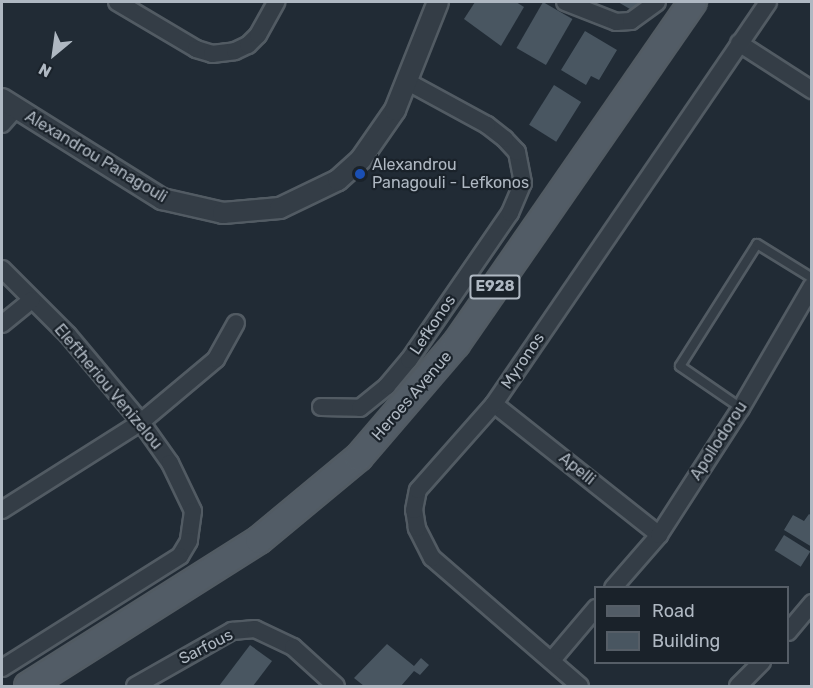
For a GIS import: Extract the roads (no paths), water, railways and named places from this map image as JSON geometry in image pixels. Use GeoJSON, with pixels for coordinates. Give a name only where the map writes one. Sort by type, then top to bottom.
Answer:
{"type":"FeatureCollection","features":[{"type":"Feature","properties":{"kind":"main road","name":"Heroes Avenue"},"geometry":{"type":"LineString","coordinates":[[28,687],[259,540],[359,457],[456,344],[693,2]]}},
{"type":"Feature","properties":{"kind":"street"},"geometry":{"type":"LineString","coordinates":[[117,2],[196,49],[218,54],[248,45],[263,27],[276,2]]}},
{"type":"Feature","properties":{"kind":"street","name":"Alexandrou Panagouli"},"geometry":{"type":"LineString","coordinates":[[8,104],[162,199],[191,209],[253,213],[280,208],[338,180],[383,129],[408,82],[438,2]]}},
{"type":"Feature","properties":{"kind":"street"},"geometry":{"type":"LineString","coordinates":[[565,2],[616,22],[631,21],[657,2]]}},
{"type":"Feature","properties":{"kind":"street","name":"Myronos"},"geometry":{"type":"LineString","coordinates":[[580,687],[552,660],[432,558],[417,528],[414,510],[418,490],[494,404],[768,2]]}},
{"type":"Feature","properties":{"kind":"street"},"geometry":{"type":"LineString","coordinates":[[739,43],[812,90]]}},
{"type":"Feature","properties":{"kind":"street","name":"Lefkonos"},"geometry":{"type":"LineString","coordinates":[[321,406],[360,408],[387,386],[409,360],[510,213],[523,183],[516,152],[488,125],[408,82]]}},
{"type":"Feature","properties":{"kind":"street"},"geometry":{"type":"LineString","coordinates":[[2,124],[8,104]]}},
{"type":"Feature","properties":{"kind":"street","name":"Eleftheriou Venizelou"},"geometry":{"type":"LineString","coordinates":[[2,269],[68,335],[141,422],[191,498],[193,510],[189,541],[180,556],[2,668]]}},
{"type":"Feature","properties":{"kind":"street","name":"Apollodorou"},"geometry":{"type":"LineString","coordinates":[[616,586],[659,535],[741,408],[812,286]]}},
{"type":"Feature","properties":{"kind":"street"},"geometry":{"type":"LineString","coordinates":[[2,324],[32,300]]}},
{"type":"Feature","properties":{"kind":"street"},"geometry":{"type":"LineString","coordinates":[[2,510],[141,422],[216,359],[236,323]]}},
{"type":"Feature","properties":{"kind":"street","name":"Apelli"},"geometry":{"type":"LineString","coordinates":[[494,404],[659,535]]}},
{"type":"Feature","properties":{"kind":"street"},"geometry":{"type":"LineString","coordinates":[[552,660],[594,610]]}},
{"type":"Feature","properties":{"kind":"street"},"geometry":{"type":"LineString","coordinates":[[789,631],[809,610]]}},
{"type":"Feature","properties":{"kind":"street","name":"Sarfous"},"geometry":{"type":"LineString","coordinates":[[135,687],[222,636],[255,629],[293,647],[336,687]]}},
{"type":"Feature","properties":{"kind":"street"},"geometry":{"type":"LineString","coordinates":[[738,687],[761,664]]}},
{"type":"Feature","properties":{"kind":"lane"},"geometry":{"type":"LineString","coordinates":[[741,408],[680,366],[757,244],[812,278]]}},
{"type":"Feature","properties":{"kind":"place","name":"Alexandrou Panagouli - Lefkonos"},"geometry":{"type":"Point","coordinates":[360,174]}}]}
